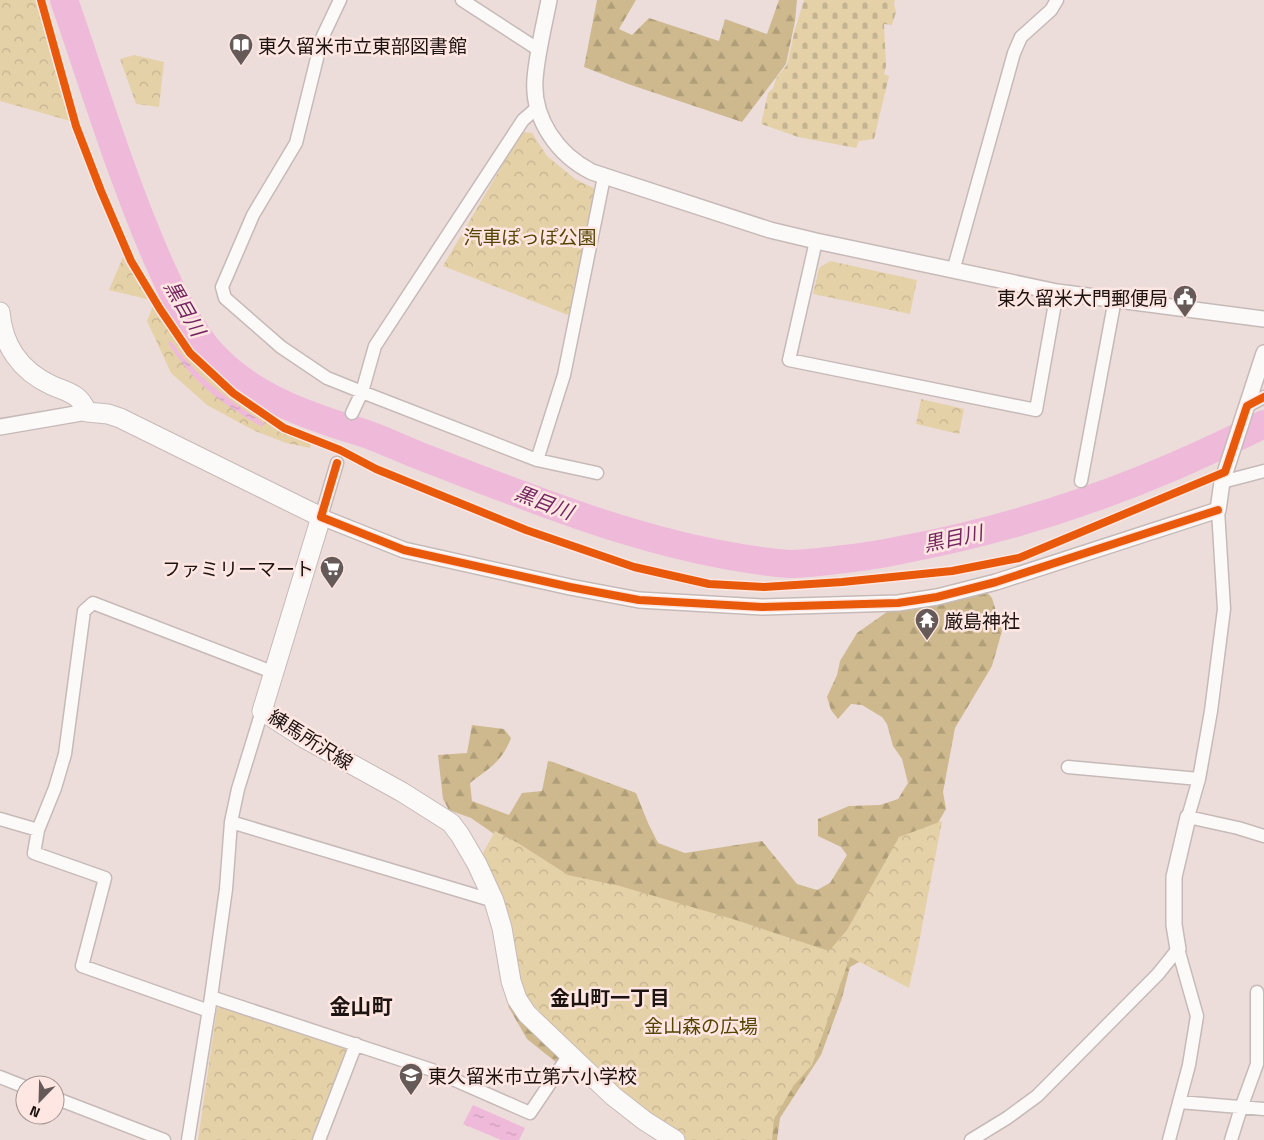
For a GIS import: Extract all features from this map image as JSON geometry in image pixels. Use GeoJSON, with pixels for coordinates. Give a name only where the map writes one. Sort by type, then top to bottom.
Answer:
{"type":"FeatureCollection","features":[{"type":"Feature","properties":{"kind":"main road"},"geometry":{"type":"LineString","coordinates":[[0,312],[4,335],[17,360],[38,378],[74,394],[80,399],[87,412],[108,414],[120,418],[321,517]]}},
{"type":"Feature","properties":{"kind":"main road","name":"練馬所沢線"},"geometry":{"type":"LineString","coordinates":[[321,517],[262,711],[304,738],[402,792],[451,823],[477,864],[494,901],[502,928],[511,981],[517,999],[527,1014],[613,1096],[645,1121],[675,1140]]}},
{"type":"Feature","properties":{"kind":"street"},"geometry":{"type":"LineString","coordinates":[[340,0],[322,38],[296,143],[253,215],[222,287],[225,298],[280,348],[327,378],[537,460],[597,473]]}},
{"type":"Feature","properties":{"kind":"street"},"geometry":{"type":"LineString","coordinates":[[462,0],[539,50]]}},
{"type":"Feature","properties":{"kind":"street"},"geometry":{"type":"LineString","coordinates":[[549,0],[535,80],[538,107],[552,138],[582,168],[604,177],[770,230],[816,241],[1058,292],[1264,319]]}},
{"type":"Feature","properties":{"kind":"street"},"geometry":{"type":"LineString","coordinates":[[953,271],[1014,54],[1021,37],[1051,10],[1057,0]]}},
{"type":"Feature","properties":{"kind":"street"},"geometry":{"type":"LineString","coordinates":[[352,413],[362,392],[375,346],[523,120],[538,107]]}},
{"type":"Feature","properties":{"kind":"street"},"geometry":{"type":"LineString","coordinates":[[537,460],[564,375],[604,177]]}},
{"type":"Feature","properties":{"kind":"street"},"geometry":{"type":"LineString","coordinates":[[816,241],[789,360],[1036,410],[1058,292]]}},
{"type":"Feature","properties":{"kind":"street"},"geometry":{"type":"LineString","coordinates":[[1081,481],[1115,299]]}},
{"type":"Feature","properties":{"kind":"street"},"geometry":{"type":"LineString","coordinates":[[1169,1140],[1189,1065],[1197,1016],[1178,949],[1174,925],[1174,877],[1199,779],[1217,671],[1224,609],[1218,510],[1224,477],[1264,353]]}},
{"type":"Feature","properties":{"kind":"street"},"geometry":{"type":"LineString","coordinates":[[1247,406],[1264,398]]}},
{"type":"Feature","properties":{"kind":"street"},"geometry":{"type":"LineString","coordinates":[[0,427],[87,412]]}},
{"type":"Feature","properties":{"kind":"street"},"geometry":{"type":"LineString","coordinates":[[337,463],[321,517],[404,550],[570,587],[639,600],[762,607],[898,603],[937,597],[1023,574],[1218,510]]}},
{"type":"Feature","properties":{"kind":"street"},"geometry":{"type":"LineString","coordinates":[[1224,477],[1264,471]]}},
{"type":"Feature","properties":{"kind":"street"},"geometry":{"type":"LineString","coordinates":[[209,1011],[82,966],[105,878],[34,853],[38,830],[56,788],[65,754],[84,612],[93,603],[275,673]]}},
{"type":"Feature","properties":{"kind":"street"},"geometry":{"type":"LineString","coordinates":[[188,1140],[226,889],[231,822],[238,789],[262,711]]}},
{"type":"Feature","properties":{"kind":"street"},"geometry":{"type":"LineString","coordinates":[[1068,767],[1199,779]]}},
{"type":"Feature","properties":{"kind":"street"},"geometry":{"type":"LineString","coordinates":[[1188,817],[1264,836]]}},
{"type":"Feature","properties":{"kind":"street"},"geometry":{"type":"LineString","coordinates":[[0,819],[38,830]]}},
{"type":"Feature","properties":{"kind":"street"},"geometry":{"type":"LineString","coordinates":[[231,822],[494,901]]}},
{"type":"Feature","properties":{"kind":"street"},"geometry":{"type":"LineString","coordinates":[[971,1140],[1007,1118],[1037,1096],[1158,974],[1178,949]]}},
{"type":"Feature","properties":{"kind":"street"},"geometry":{"type":"LineString","coordinates":[[1231,1140],[1257,1064],[1257,992]]}},
{"type":"Feature","properties":{"kind":"street"},"geometry":{"type":"LineString","coordinates":[[211,998],[432,1070],[530,1113],[569,1055]]}},
{"type":"Feature","properties":{"kind":"street"},"geometry":{"type":"LineString","coordinates":[[318,1140],[356,1044]]}},
{"type":"Feature","properties":{"kind":"street"},"geometry":{"type":"LineString","coordinates":[[0,1077],[15,1083]]}},
{"type":"Feature","properties":{"kind":"street"},"geometry":{"type":"LineString","coordinates":[[65,1102],[164,1140]]}},
{"type":"Feature","properties":{"kind":"street"},"geometry":{"type":"LineString","coordinates":[[1179,1102],[1264,1109]]}},
{"type":"Feature","properties":{"kind":"green space"},"geometry":{"type":"Polygon","coordinates":[[[0,0],[40,0],[74,122],[0,101],[0,0]]]}},
{"type":"Feature","properties":{"kind":"green space"},"geometry":{"type":"Polygon","coordinates":[[[597,0],[636,0],[619,29],[632,35],[649,18],[719,41],[725,19],[767,34],[779,0],[797,0],[795,21],[786,64],[742,122],[628,84],[584,67],[597,0]]]}},
{"type":"Feature","properties":{"kind":"green space"},"geometry":{"type":"Polygon","coordinates":[[[804,0],[895,0],[896,12],[892,25],[884,24],[886,66],[884,74],[889,76],[874,139],[859,141],[856,148],[798,137],[761,124],[768,93],[773,88],[777,77],[787,65],[804,0]]]}},
{"type":"Feature","properties":{"kind":"green space"},"geometry":{"type":"Polygon","coordinates":[[[134,55],[164,62],[159,107],[136,104],[120,59],[134,55]]]}},
{"type":"Feature","properties":{"kind":"green space","name":"汽車ぽっぽ公園"},"geometry":{"type":"Polygon","coordinates":[[[522,132],[532,133],[547,156],[575,179],[600,191],[573,317],[443,266],[522,132]]]}},
{"type":"Feature","properties":{"kind":"green space"},"geometry":{"type":"Polygon","coordinates":[[[126,250],[190,353],[233,393],[284,428],[312,439],[310,448],[286,443],[253,430],[207,405],[171,373],[147,321],[155,301],[109,290],[126,250]]]}},
{"type":"Feature","properties":{"kind":"green space"},"geometry":{"type":"Polygon","coordinates":[[[830,261],[917,280],[910,314],[813,294],[819,268],[830,261]]]}},
{"type":"Feature","properties":{"kind":"green space"},"geometry":{"type":"Polygon","coordinates":[[[921,399],[964,409],[959,434],[916,424],[921,399]]]}},
{"type":"Feature","properties":{"kind":"green space"},"geometry":{"type":"Polygon","coordinates":[[[986,591],[992,598],[1002,631],[992,666],[955,728],[943,792],[946,809],[939,821],[912,933],[850,967],[842,998],[821,1055],[780,1118],[777,1140],[680,1140],[642,1125],[582,1083],[527,1039],[508,1006],[517,987],[500,838],[471,818],[449,810],[443,799],[438,755],[467,753],[472,725],[504,729],[511,738],[499,759],[470,783],[472,801],[509,815],[522,793],[542,791],[548,761],[553,762],[636,793],[658,843],[685,853],[762,841],[797,884],[817,890],[830,883],[847,855],[841,847],[818,836],[818,819],[849,806],[880,805],[898,799],[908,783],[902,759],[893,746],[887,724],[882,717],[862,705],[851,704],[838,719],[831,710],[827,697],[837,675],[840,661],[857,633],[894,607],[986,591]]]}},
{"type":"Feature","properties":{"kind":"green space","name":"金山森の広場"},"geometry":{"type":"Polygon","coordinates":[[[942,821],[909,988],[850,957],[812,1065],[794,1085],[774,1119],[772,1140],[675,1140],[527,1014],[477,864],[495,831],[518,843],[568,875],[620,886],[733,919],[829,951],[847,930],[899,837],[942,821]]]}},
{"type":"Feature","properties":{"kind":"green space"},"geometry":{"type":"Polygon","coordinates":[[[220,1005],[342,1046],[348,1052],[312,1140],[198,1140],[217,1009],[220,1005]]]}},
{"type":"Feature","properties":{"kind":"water"},"geometry":{"type":"Polygon","coordinates":[[[171,341],[202,377],[237,405],[264,423],[262,427],[221,401],[209,391],[178,358],[168,343],[171,341]]]}},
{"type":"Feature","properties":{"kind":"water"},"geometry":{"type":"Polygon","coordinates":[[[473,1105],[525,1128],[519,1140],[501,1140],[463,1124],[473,1105]]]}},
{"type":"Feature","properties":{"kind":"waterway","name":"黒目川"},"geometry":{"type":"LineString","coordinates":[[64,0],[119,161],[156,256],[172,292],[192,327],[207,348],[222,364],[257,390],[295,409],[373,436],[420,456],[555,507],[647,537],[741,558],[789,564],[840,560],[949,540],[996,529],[1042,515],[1132,484],[1176,466],[1264,424]]}},
{"type":"Feature","properties":{"kind":"cycle path"},"geometry":{"type":"LineString","coordinates":[[41,0],[76,126],[101,191],[131,261],[160,309],[190,353],[233,393],[284,428],[340,450],[376,469],[526,530],[634,567],[709,584],[764,587],[842,582],[952,571],[1019,558],[1225,472],[1247,406],[1264,397]]}},
{"type":"Feature","properties":{"kind":"cycle path"},"geometry":{"type":"LineString","coordinates":[[337,463],[321,517],[404,550],[570,587],[639,600],[762,607],[898,603],[937,597],[996,582],[1218,510]]}},
{"type":"Feature","properties":{"kind":"place","name":"東久留米市立東部図書館"},"geometry":{"type":"Point","coordinates":[241,66]}},
{"type":"Feature","properties":{"kind":"place","name":"東久留米大門郵便局"},"geometry":{"type":"Point","coordinates":[1185,318]}},
{"type":"Feature","properties":{"kind":"place","name":"ファミリーマート"},"geometry":{"type":"Point","coordinates":[332,589]}},
{"type":"Feature","properties":{"kind":"place","name":"厳島神社"},"geometry":{"type":"Point","coordinates":[927,641]}},
{"type":"Feature","properties":{"kind":"place","name":"東久留米市立第六小学校"},"geometry":{"type":"Point","coordinates":[411,1096]}},
{"type":"Feature","properties":{"kind":"district","name":"金山町一丁目"},"geometry":{"type":"Point","coordinates":[610,997]}},
{"type":"Feature","properties":{"kind":"district","name":"金山町"},"geometry":{"type":"Point","coordinates":[361,1006]}}]}
